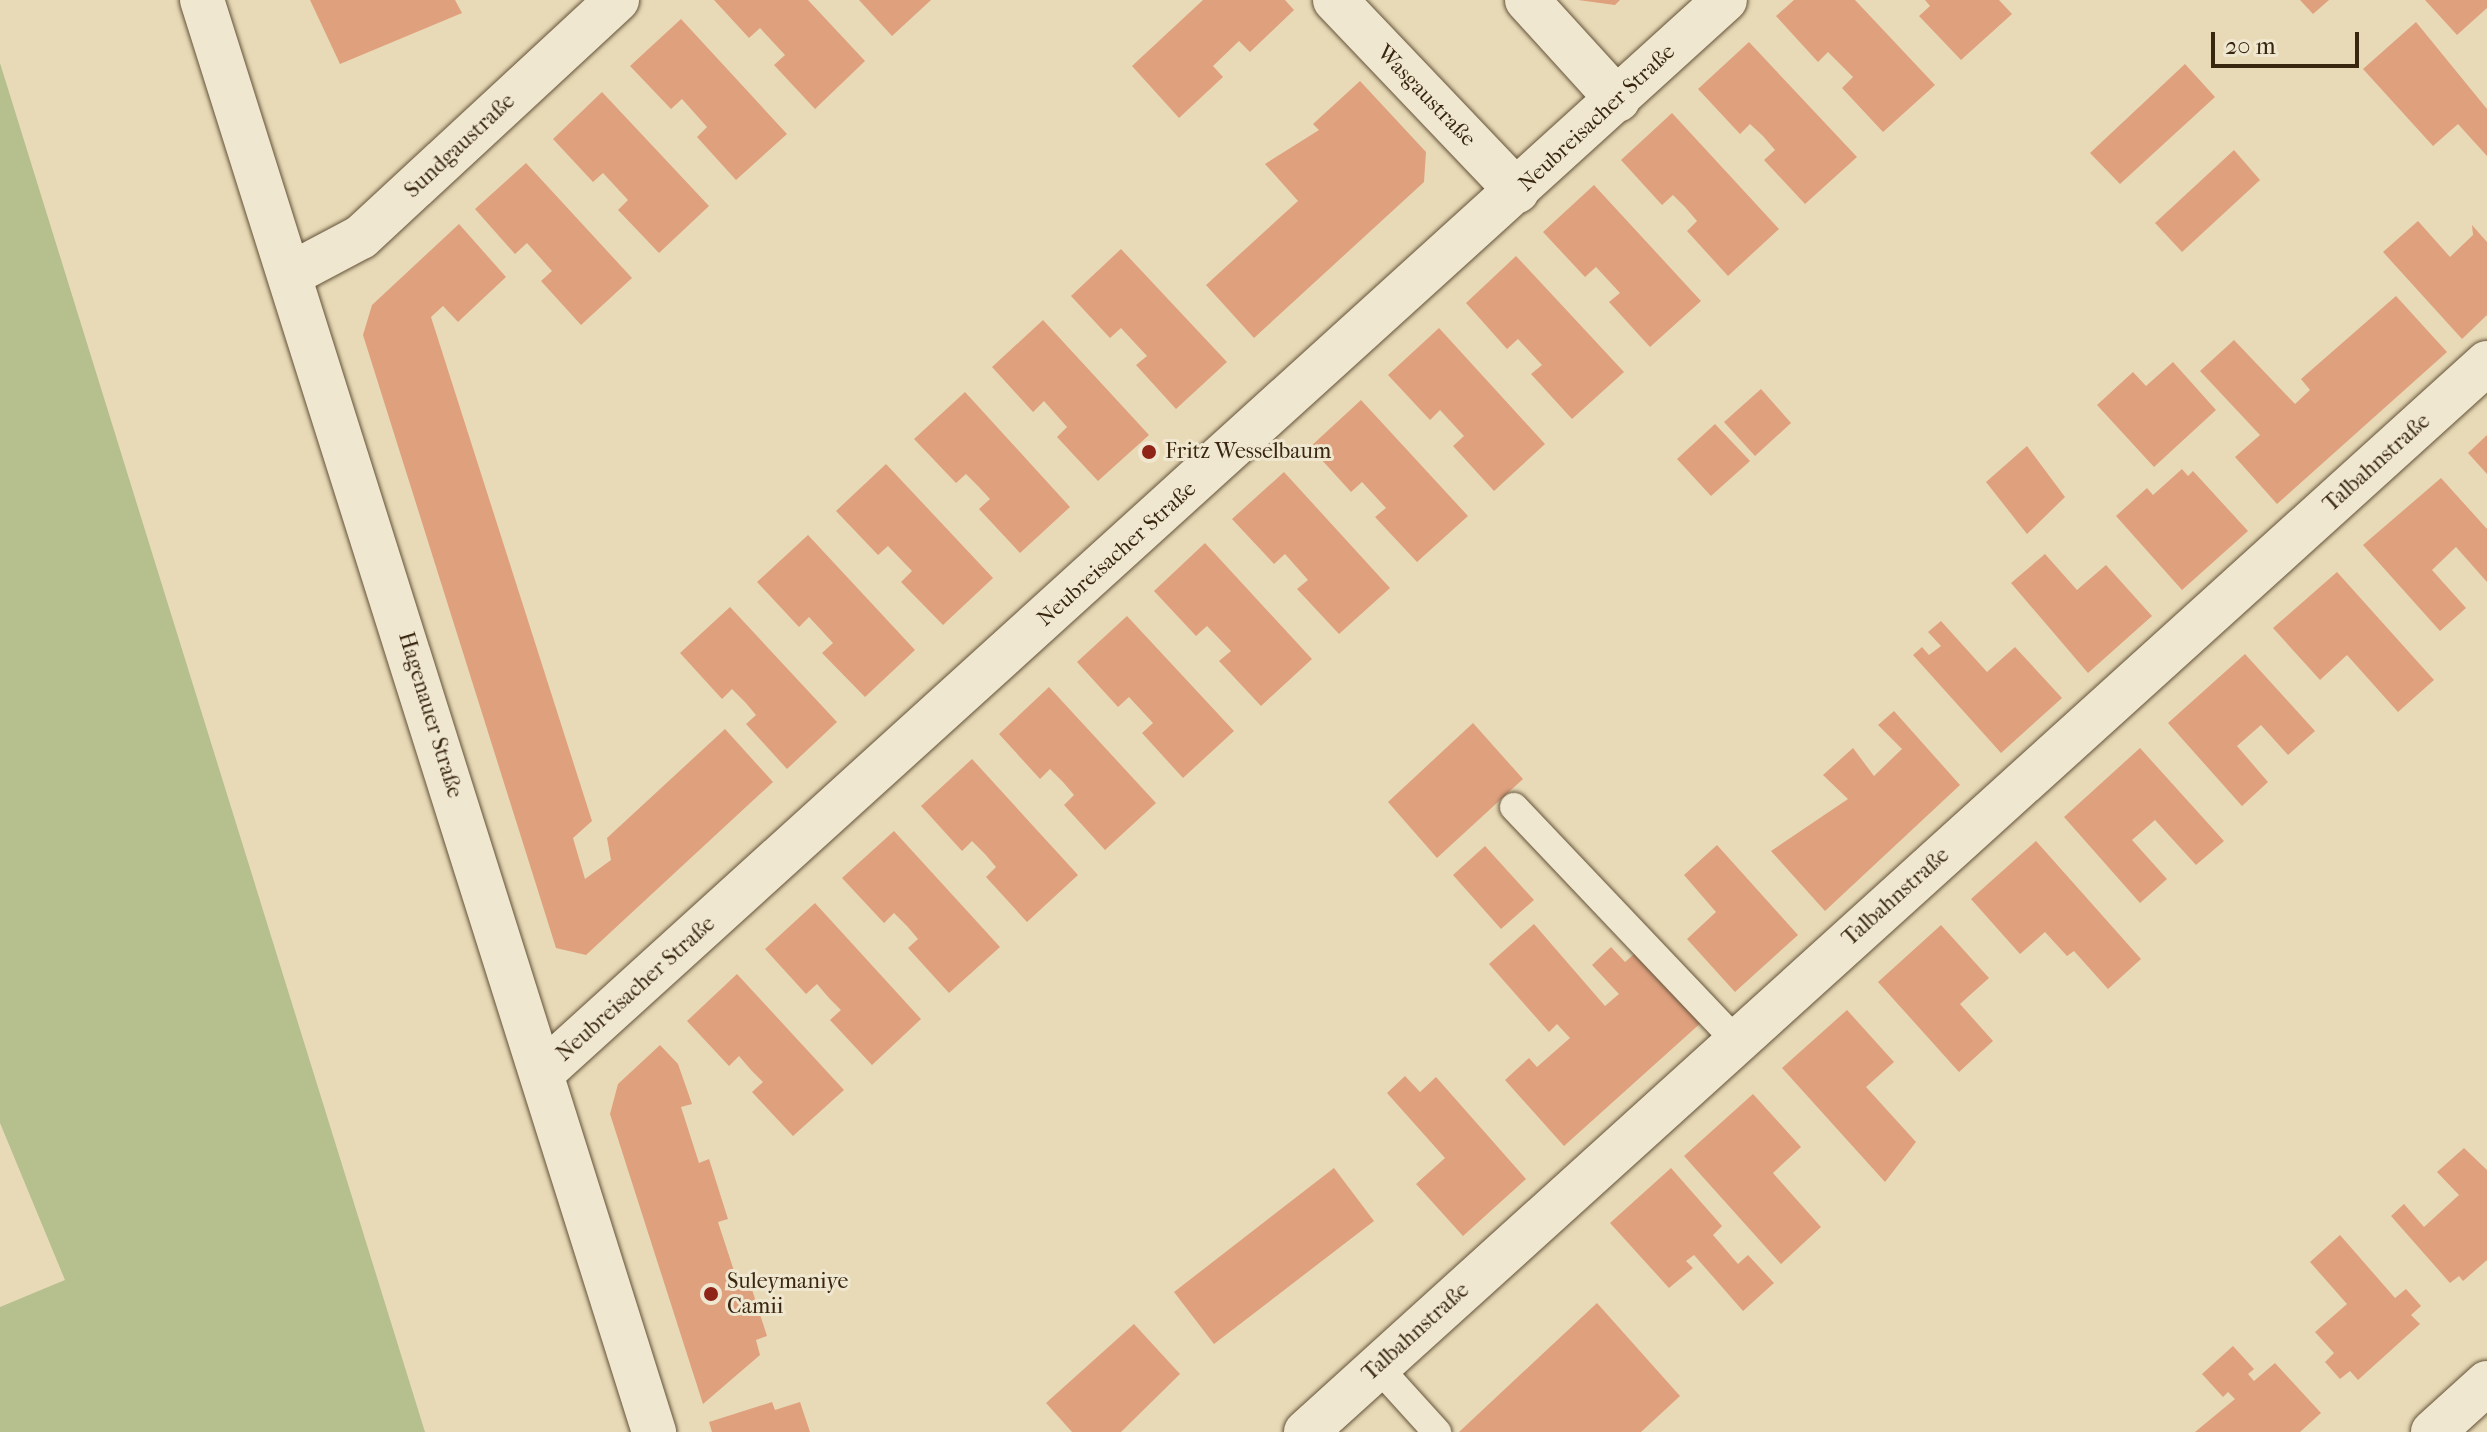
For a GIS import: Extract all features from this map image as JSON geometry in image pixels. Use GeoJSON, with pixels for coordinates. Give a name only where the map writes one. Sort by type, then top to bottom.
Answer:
{"type":"FeatureCollection","features":[{"type":"Feature","properties":{"kind":"street","name":"Hagenauer Straße"},"geometry":{"type":"LineString","coordinates":[[202,0],[654,1432]]}},
{"type":"Feature","properties":{"kind":"street","name":"Sundgaustraße"},"geometry":{"type":"LineString","coordinates":[[291,274],[361,237],[617,0]]}},
{"type":"Feature","properties":{"kind":"street","name":"Wasgaustraße"},"geometry":{"type":"LineString","coordinates":[[1335,0],[1517,191]]}},
{"type":"Feature","properties":{"kind":"street"},"geometry":{"type":"LineString","coordinates":[[1527,0],[1618,100]]}},
{"type":"Feature","properties":{"kind":"street","name":"Neubreisacher Straße"},"geometry":{"type":"LineString","coordinates":[[542,1073],[1725,0]]}},
{"type":"Feature","properties":{"kind":"street","name":"Talbahnstraße"},"geometry":{"type":"LineString","coordinates":[[1306,1432],[2487,363]]}},
{"type":"Feature","properties":{"kind":"street"},"geometry":{"type":"LineString","coordinates":[[2433,1432],[2487,1383]]}},
{"type":"Feature","properties":{"kind":"lane"},"geometry":{"type":"LineString","coordinates":[[1514,807],[1737,1042]]}},
{"type":"Feature","properties":{"kind":"lane"},"geometry":{"type":"LineString","coordinates":[[1378,1367],[1437,1432]]}},
{"type":"Feature","properties":{"kind":"green space"},"geometry":{"type":"Polygon","coordinates":[[[0,63],[425,1432],[0,1432],[0,1307],[65,1280],[0,1123],[0,63]]]}},
{"type":"Feature","properties":{"kind":"building"},"geometry":{"type":"Polygon","coordinates":[[[310,0],[455,0],[462,13],[340,64],[310,0]]]}},
{"type":"Feature","properties":{"kind":"building"},"geometry":{"type":"Polygon","coordinates":[[[714,0],[808,0],[865,61],[815,109],[774,65],[785,55],[760,28],[749,38],[714,0]]]}},
{"type":"Feature","properties":{"kind":"building"},"geometry":{"type":"Polygon","coordinates":[[[859,0],[931,0],[892,36],[859,0]]]}},
{"type":"Feature","properties":{"kind":"building"},"geometry":{"type":"Polygon","coordinates":[[[1203,0],[1285,0],[1294,10],[1250,52],[1239,41],[1213,66],[1223,77],[1179,118],[1132,66],[1203,0]]]}},
{"type":"Feature","properties":{"kind":"building"},"geometry":{"type":"Polygon","coordinates":[[[1578,0],[1620,0],[1615,5],[1578,0]]]}},
{"type":"Feature","properties":{"kind":"building"},"geometry":{"type":"Polygon","coordinates":[[[1794,0],[1855,0],[1935,85],[1883,132],[1842,88],[1853,77],[1828,52],[1818,62],[1776,16],[1794,0]]]}},
{"type":"Feature","properties":{"kind":"building"},"geometry":{"type":"Polygon","coordinates":[[[1925,0],[1999,0],[2012,14],[1961,60],[1919,16],[1930,6],[1925,0]]]}},
{"type":"Feature","properties":{"kind":"building"},"geometry":{"type":"Polygon","coordinates":[[[2300,0],[2329,0],[2313,14],[2300,0]]]}},
{"type":"Feature","properties":{"kind":"building"},"geometry":{"type":"Polygon","coordinates":[[[2425,0],[2487,0],[2487,8],[2457,35],[2425,0]]]}},
{"type":"Feature","properties":{"kind":"building"},"geometry":{"type":"Polygon","coordinates":[[[681,19],[787,134],[736,180],[697,137],[707,127],[682,99],[671,109],[630,66],[681,19]]]}},
{"type":"Feature","properties":{"kind":"building"},"geometry":{"type":"Polygon","coordinates":[[[2416,22],[2487,109],[2487,156],[2458,124],[2433,146],[2363,69],[2416,22]]]}},
{"type":"Feature","properties":{"kind":"building"},"geometry":{"type":"Polygon","coordinates":[[[1749,42],[1857,157],[1805,204],[1764,160],[1775,150],[1763,136],[1750,124],[1740,134],[1698,89],[1749,42]]]}},
{"type":"Feature","properties":{"kind":"building"},"geometry":{"type":"Polygon","coordinates":[[[2185,64],[2215,97],[2120,184],[2090,153],[2185,64]]]}},
{"type":"Feature","properties":{"kind":"building"},"geometry":{"type":"Polygon","coordinates":[[[1360,81],[1426,152],[1424,182],[1254,338],[1206,285],[1298,201],[1265,164],[1319,130],[1313,124],[1360,81]]]}},
{"type":"Feature","properties":{"kind":"building"},"geometry":{"type":"Polygon","coordinates":[[[602,92],[709,206],[659,253],[618,210],[628,200],[603,173],[593,182],[553,139],[602,92]]]}},
{"type":"Feature","properties":{"kind":"building"},"geometry":{"type":"Polygon","coordinates":[[[1672,113],[1779,229],[1728,276],[1687,231],[1697,221],[1685,207],[1673,195],[1662,205],[1621,160],[1672,113]]]}},
{"type":"Feature","properties":{"kind":"building"},"geometry":{"type":"Polygon","coordinates":[[[2234,150],[2260,180],[2182,252],[2155,223],[2234,150]]]}},
{"type":"Feature","properties":{"kind":"building"},"geometry":{"type":"Polygon","coordinates":[[[526,163],[632,278],[581,325],[541,281],[552,271],[527,243],[515,254],[475,209],[526,163]]]}},
{"type":"Feature","properties":{"kind":"building"},"geometry":{"type":"Polygon","coordinates":[[[1594,185],[1701,301],[1650,347],[1609,302],[1620,293],[1596,267],[1585,277],[1543,232],[1594,185]]]}},
{"type":"Feature","properties":{"kind":"building"},"geometry":{"type":"Polygon","coordinates":[[[2418,221],[2450,257],[2473,235],[2472,225],[2487,242],[2487,315],[2462,339],[2383,252],[2418,221]]]}},
{"type":"Feature","properties":{"kind":"building"},"geometry":{"type":"Polygon","coordinates":[[[459,224],[506,277],[458,322],[443,306],[431,317],[592,821],[573,838],[585,879],[611,860],[607,838],[725,729],[773,782],[586,955],[556,948],[363,335],[372,305],[459,224]]]}},
{"type":"Feature","properties":{"kind":"building"},"geometry":{"type":"Polygon","coordinates":[[[1121,249],[1227,362],[1176,409],[1136,365],[1147,356],[1121,328],[1110,338],[1071,296],[1121,249]]]}},
{"type":"Feature","properties":{"kind":"building"},"geometry":{"type":"Polygon","coordinates":[[[1516,256],[1624,372],[1572,419],[1531,374],[1542,365],[1518,339],[1507,349],[1466,303],[1516,256]]]}},
{"type":"Feature","properties":{"kind":"building"},"geometry":{"type":"Polygon","coordinates":[[[2396,296],[2447,352],[2277,504],[2235,457],[2260,435],[2200,371],[2234,340],[2295,404],[2310,390],[2301,379],[2396,296]]]}},
{"type":"Feature","properties":{"kind":"building"},"geometry":{"type":"Polygon","coordinates":[[[1043,320],[1149,435],[1098,481],[1057,437],[1067,427],[1044,401],[1033,412],[992,367],[1043,320]]]}},
{"type":"Feature","properties":{"kind":"building"},"geometry":{"type":"Polygon","coordinates":[[[1439,328],[1545,444],[1494,491],[1453,446],[1464,436],[1440,410],[1430,420],[1388,375],[1439,328]]]}},
{"type":"Feature","properties":{"kind":"building"},"geometry":{"type":"Polygon","coordinates":[[[2173,362],[2216,410],[2154,467],[2097,405],[2133,372],[2146,386],[2173,362]]]}},
{"type":"Feature","properties":{"kind":"building"},"geometry":{"type":"Polygon","coordinates":[[[1761,389],[1791,423],[1755,456],[1724,422],[1761,389]]]}},
{"type":"Feature","properties":{"kind":"building"},"geometry":{"type":"Polygon","coordinates":[[[965,392],[1070,507],[1020,553],[979,509],[990,499],[978,486],[966,474],[956,483],[914,439],[965,392]]]}},
{"type":"Feature","properties":{"kind":"building"},"geometry":{"type":"Polygon","coordinates":[[[1361,400],[1468,516],[1417,562],[1375,517],[1386,508],[1362,482],[1351,492],[1310,447],[1361,400]]]}},
{"type":"Feature","properties":{"kind":"building"},"geometry":{"type":"Polygon","coordinates":[[[1715,424],[1750,461],[1711,496],[1677,459],[1715,424]]]}},
{"type":"Feature","properties":{"kind":"building"},"geometry":{"type":"Polygon","coordinates":[[[2487,435],[2487,474],[2468,453],[2487,435]]]}},
{"type":"Feature","properties":{"kind":"building"},"geometry":{"type":"Polygon","coordinates":[[[2027,446],[2065,497],[2027,534],[1986,482],[2027,446]]]}},
{"type":"Feature","properties":{"kind":"building"},"geometry":{"type":"Polygon","coordinates":[[[886,464],[993,578],[943,625],[901,582],[912,571],[888,546],[878,555],[836,511],[886,464]]]}},
{"type":"Feature","properties":{"kind":"building"},"geometry":{"type":"Polygon","coordinates":[[[2182,469],[2188,476],[2193,471],[2248,531],[2182,590],[2116,516],[2147,488],[2153,495],[2182,469]]]}},
{"type":"Feature","properties":{"kind":"building"},"geometry":{"type":"Polygon","coordinates":[[[1284,472],[1390,588],[1339,634],[1297,589],[1308,580],[1285,554],[1274,564],[1232,519],[1284,472]]]}},
{"type":"Feature","properties":{"kind":"building"},"geometry":{"type":"Polygon","coordinates":[[[2441,478],[2487,529],[2487,582],[2456,547],[2432,570],[2466,608],[2440,631],[2363,545],[2441,478]]]}},
{"type":"Feature","properties":{"kind":"building"},"geometry":{"type":"Polygon","coordinates":[[[808,535],[915,650],[865,697],[822,653],[833,643],[809,617],[799,627],[757,582],[808,535]]]}},
{"type":"Feature","properties":{"kind":"building"},"geometry":{"type":"Polygon","coordinates":[[[1205,543],[1312,659],[1261,706],[1219,661],[1231,651],[1207,626],[1196,636],[1154,591],[1205,543]]]}},
{"type":"Feature","properties":{"kind":"building"},"geometry":{"type":"Polygon","coordinates":[[[2045,554],[2077,590],[2106,565],[2152,616],[2088,673],[2011,583],[2045,554]]]}},
{"type":"Feature","properties":{"kind":"building"},"geometry":{"type":"Polygon","coordinates":[[[2337,572],[2434,680],[2398,712],[2347,655],[2320,680],[2273,628],[2337,572]]]}},
{"type":"Feature","properties":{"kind":"building"},"geometry":{"type":"Polygon","coordinates":[[[730,607],[837,722],[787,769],[746,724],[756,715],[745,702],[732,689],[722,699],[680,653],[730,607]]]}},
{"type":"Feature","properties":{"kind":"building"},"geometry":{"type":"Polygon","coordinates":[[[1127,616],[1234,731],[1183,778],[1142,733],[1153,723],[1129,697],[1118,707],[1077,662],[1127,616]]]}},
{"type":"Feature","properties":{"kind":"building"},"geometry":{"type":"Polygon","coordinates":[[[1941,621],[1987,672],[2015,647],[2062,698],[2001,753],[1913,655],[1922,647],[1929,655],[1941,646],[1928,632],[1941,621]]]}},
{"type":"Feature","properties":{"kind":"building"},"geometry":{"type":"Polygon","coordinates":[[[2245,654],[2315,731],[2288,755],[2261,725],[2237,746],[2268,782],[2242,806],[2168,723],[2245,654]]]}},
{"type":"Feature","properties":{"kind":"building"},"geometry":{"type":"Polygon","coordinates":[[[1049,687],[1156,803],[1105,850],[1064,805],[1074,795],[1063,782],[1050,769],[1040,779],[999,734],[1049,687]]]}},
{"type":"Feature","properties":{"kind":"building"},"geometry":{"type":"Polygon","coordinates":[[[1894,711],[1960,785],[1825,911],[1771,851],[1848,799],[1823,775],[1853,748],[1874,776],[1902,749],[1878,725],[1894,711]]]}},
{"type":"Feature","properties":{"kind":"building"},"geometry":{"type":"Polygon","coordinates":[[[1473,723],[1523,779],[1437,858],[1388,802],[1473,723]]]}},
{"type":"Feature","properties":{"kind":"building"},"geometry":{"type":"Polygon","coordinates":[[[2140,748],[2224,841],[2196,865],[2155,820],[2132,840],[2167,879],[2140,903],[2064,817],[2140,748]]]}},
{"type":"Feature","properties":{"kind":"building"},"geometry":{"type":"Polygon","coordinates":[[[972,759],[1078,875],[1027,922],[986,877],[996,867],[985,854],[972,841],[962,851],[921,806],[972,759]]]}},
{"type":"Feature","properties":{"kind":"building"},"geometry":{"type":"Polygon","coordinates":[[[894,831],[1000,947],[949,993],[908,948],[918,939],[907,926],[894,913],[884,923],[842,878],[894,831]]]}},
{"type":"Feature","properties":{"kind":"building"},"geometry":{"type":"Polygon","coordinates":[[[2036,841],[2141,959],[2108,989],[2074,951],[2067,956],[2045,932],[2020,954],[1971,899],[2036,841]]]}},
{"type":"Feature","properties":{"kind":"building"},"geometry":{"type":"Polygon","coordinates":[[[1717,845],[1798,935],[1735,992],[1687,939],[1716,912],[1684,875],[1717,845]]]}},
{"type":"Feature","properties":{"kind":"building"},"geometry":{"type":"Polygon","coordinates":[[[1485,846],[1534,900],[1501,929],[1453,875],[1485,846]]]}},
{"type":"Feature","properties":{"kind":"building"},"geometry":{"type":"Polygon","coordinates":[[[815,903],[921,1019],[872,1065],[830,1020],[841,1010],[817,984],[806,994],[765,949],[815,903]]]}},
{"type":"Feature","properties":{"kind":"building"},"geometry":{"type":"Polygon","coordinates":[[[1534,924],[1605,1006],[1619,994],[1592,965],[1611,947],[1625,962],[1640,949],[1703,1021],[1564,1146],[1505,1080],[1529,1058],[1537,1067],[1570,1038],[1557,1024],[1549,1032],[1489,964],[1534,924]]]}},
{"type":"Feature","properties":{"kind":"building"},"geometry":{"type":"Polygon","coordinates":[[[1941,925],[1989,978],[1960,1004],[1993,1041],[1959,1072],[1878,982],[1941,925]]]}},
{"type":"Feature","properties":{"kind":"building"},"geometry":{"type":"Polygon","coordinates":[[[737,974],[844,1090],[793,1136],[752,1092],[763,1082],[739,1056],[729,1066],[687,1021],[737,974]]]}},
{"type":"Feature","properties":{"kind":"building"},"geometry":{"type":"Polygon","coordinates":[[[1847,1010],[1894,1062],[1866,1087],[1916,1142],[1885,1182],[1782,1068],[1847,1010]]]}},
{"type":"Feature","properties":{"kind":"building"},"geometry":{"type":"Polygon","coordinates":[[[660,1045],[678,1064],[692,1104],[681,1107],[699,1163],[709,1159],[728,1219],[718,1222],[737,1280],[748,1277],[767,1336],[756,1340],[760,1355],[703,1404],[610,1114],[618,1084],[660,1045]]]}},
{"type":"Feature","properties":{"kind":"building"},"geometry":{"type":"Polygon","coordinates":[[[1405,1076],[1420,1092],[1436,1077],[1526,1179],[1463,1236],[1416,1184],[1445,1158],[1387,1093],[1405,1076]]]}},
{"type":"Feature","properties":{"kind":"building"},"geometry":{"type":"Polygon","coordinates":[[[1753,1094],[1801,1147],[1773,1173],[1821,1227],[1781,1264],[1684,1156],[1753,1094]]]}},
{"type":"Feature","properties":{"kind":"building"},"geometry":{"type":"Polygon","coordinates":[[[2464,1148],[2487,1170],[2487,1260],[2463,1281],[2459,1276],[2450,1283],[2391,1216],[2404,1204],[2424,1227],[2459,1195],[2437,1172],[2464,1148]]]}},
{"type":"Feature","properties":{"kind":"building"},"geometry":{"type":"Polygon","coordinates":[[[1334,1168],[1374,1221],[1214,1344],[1174,1292],[1334,1168]]]}},
{"type":"Feature","properties":{"kind":"building"},"geometry":{"type":"Polygon","coordinates":[[[1671,1168],[1722,1226],[1713,1235],[1738,1264],[1748,1255],[1774,1283],[1743,1311],[1694,1255],[1686,1261],[1693,1268],[1669,1288],[1610,1223],[1671,1168]]]}},
{"type":"Feature","properties":{"kind":"building"},"geometry":{"type":"Polygon","coordinates":[[[2340,1235],[2395,1298],[2406,1289],[2421,1306],[2411,1315],[2420,1324],[2358,1380],[2350,1371],[2340,1379],[2325,1362],[2334,1353],[2315,1332],[2347,1304],[2310,1262],[2340,1235]]]}},
{"type":"Feature","properties":{"kind":"building"},"geometry":{"type":"Polygon","coordinates":[[[1597,1303],[1680,1396],[1641,1432],[1459,1432],[1597,1303]]]}},
{"type":"Feature","properties":{"kind":"building"},"geometry":{"type":"Polygon","coordinates":[[[1134,1324],[1180,1374],[1121,1432],[1072,1432],[1046,1403],[1134,1324]]]}},
{"type":"Feature","properties":{"kind":"building"},"geometry":{"type":"Polygon","coordinates":[[[2233,1346],[2254,1369],[2248,1374],[2254,1381],[2275,1363],[2321,1413],[2300,1432],[2195,1432],[2235,1399],[2228,1392],[2223,1397],[2202,1374],[2233,1346]]]}},
{"type":"Feature","properties":{"kind":"building"},"geometry":{"type":"Polygon","coordinates":[[[772,1402],[775,1410],[800,1402],[810,1432],[712,1432],[709,1422],[772,1402]]]}},
{"type":"Feature","properties":{"kind":"place","name":"Fritz Wesselbaum"},"geometry":{"type":"Point","coordinates":[1149,452]}},
{"type":"Feature","properties":{"kind":"place","name":"Suleymaniye Camii"},"geometry":{"type":"Point","coordinates":[711,1294]}}]}
